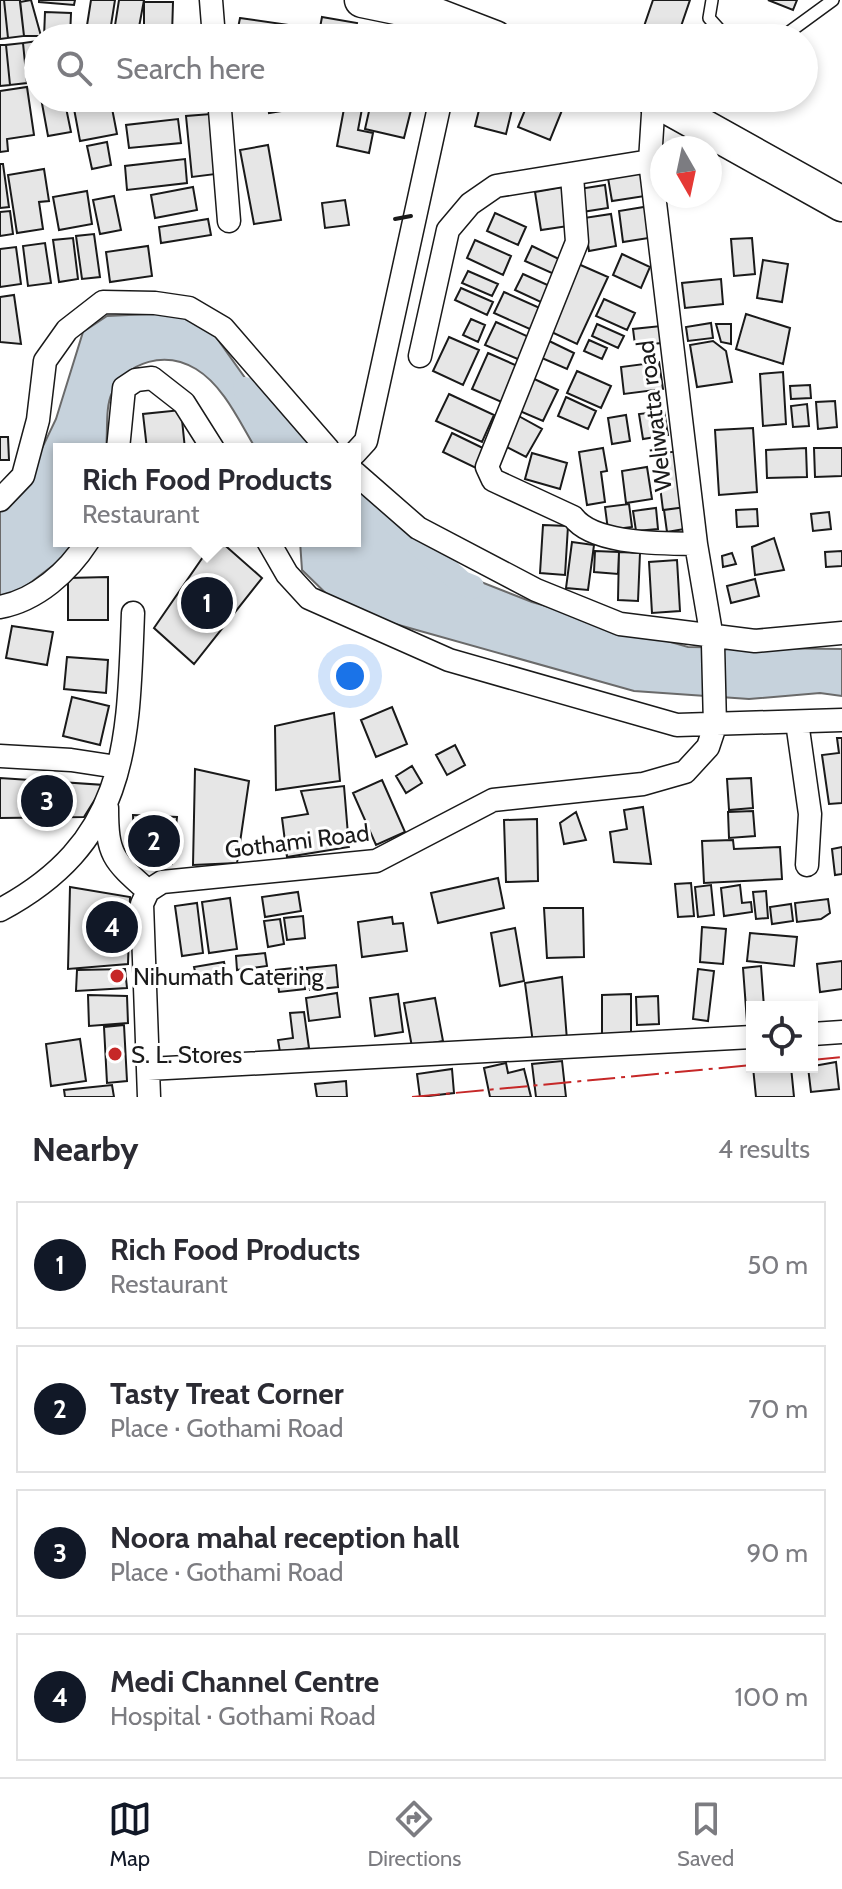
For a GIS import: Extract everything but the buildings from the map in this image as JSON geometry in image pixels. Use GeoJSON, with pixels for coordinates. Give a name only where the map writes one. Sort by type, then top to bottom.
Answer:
{"type":"FeatureCollection","features":[{"type":"Feature","properties":{"kind":"main road"},"geometry":{"type":"LineString","coordinates":[[362,0],[435,24]]}},
{"type":"Feature","properties":{"kind":"main road"},"geometry":{"type":"LineString","coordinates":[[678,112],[842,204]]}},
{"type":"Feature","properties":{"kind":"street"},"geometry":{"type":"LineString","coordinates":[[211,0],[213,24]]}},
{"type":"Feature","properties":{"kind":"street"},"geometry":{"type":"LineString","coordinates":[[220,112],[229,221]]}},
{"type":"Feature","properties":{"kind":"street"},"geometry":{"type":"LineString","coordinates":[[361,446],[366,441],[375,402],[438,112]]}},
{"type":"Feature","properties":{"kind":"street","name":"Weliwatta road"},"geometry":{"type":"LineString","coordinates":[[651,136],[652,112]]}},
{"type":"Feature","properties":{"kind":"street"},"geometry":{"type":"LineString","coordinates":[[420,356],[448,230],[470,204],[496,186],[650,161]]}},
{"type":"Feature","properties":{"kind":"street"},"geometry":{"type":"LineString","coordinates":[[572,176],[577,242],[487,467],[493,480],[573,517],[582,529],[635,541],[696,544]]}},
{"type":"Feature","properties":{"kind":"street","name":"Weliwatta road"},"geometry":{"type":"LineString","coordinates":[[656,208],[696,544],[713,641],[714,720]]}},
{"type":"Feature","properties":{"kind":"street"},"geometry":{"type":"LineString","coordinates":[[0,500],[23,476],[38,420],[45,361],[67,330],[103,302],[155,303],[189,308],[223,328],[323,443]]}},
{"type":"Feature","properties":{"kind":"street"},"geometry":{"type":"LineString","coordinates":[[119,443],[124,388],[136,380],[152,378],[184,403],[209,443]]}},
{"type":"Feature","properties":{"kind":"street"},"geometry":{"type":"LineString","coordinates":[[361,478],[418,528],[536,590],[620,624],[713,641],[755,641],[842,633]]}},
{"type":"Feature","properties":{"kind":"street"},"geometry":{"type":"LineString","coordinates":[[0,607],[32,596],[57,578],[83,547]]}},
{"type":"Feature","properties":{"kind":"street"},"geometry":{"type":"LineString","coordinates":[[271,547],[287,574],[309,598],[449,660],[677,725],[714,720],[842,720]]}},
{"type":"Feature","properties":{"kind":"street"},"geometry":{"type":"LineString","coordinates":[[0,910],[38,890],[83,846],[107,803],[129,722],[133,613]]}},
{"type":"Feature","properties":{"kind":"street","name":"Gothami Road"},"geometry":{"type":"LineString","coordinates":[[148,891],[162,882],[376,861],[493,800],[643,784],[685,772],[708,747],[714,720]]}},
{"type":"Feature","properties":{"kind":"street"},"geometry":{"type":"LineString","coordinates":[[797,722],[810,814],[807,865]]}},
{"type":"Feature","properties":{"kind":"street"},"geometry":{"type":"LineString","coordinates":[[0,756],[71,760],[117,767]]}},
{"type":"Feature","properties":{"kind":"street"},"geometry":{"type":"LineString","coordinates":[[107,803],[107,845],[122,869],[148,891],[142,904],[149,1097]]}},
{"type":"Feature","properties":{"kind":"street"},"geometry":{"type":"LineString","coordinates":[[818,1034],[842,1032]]}},
{"type":"Feature","properties":{"kind":"street"},"geometry":{"type":"LineString","coordinates":[[148,1069],[746,1037]]}},
{"type":"Feature","properties":{"kind":"lane"},"geometry":{"type":"LineString","coordinates":[[712,0],[709,18],[714,24]]}},
{"type":"Feature","properties":{"kind":"lane"},"geometry":{"type":"LineString","coordinates":[[800,24],[833,0]]}},
{"type":"Feature","properties":{"kind":"shaded area"},"geometry":{"type":"Polygon","coordinates":[[[172,313],[211,330],[275,420],[298,443],[252,443],[223,395],[196,369],[160,360],[138,366],[119,382],[112,393],[106,443],[53,443],[53,547],[75,547],[12,597],[0,598],[0,511],[25,484],[56,419],[83,332],[107,316],[172,313]]]}},
{"type":"Feature","properties":{"kind":"shaded area"},"geometry":{"type":"Polygon","coordinates":[[[361,503],[425,560],[532,602],[688,647],[842,649],[842,696],[820,693],[749,699],[634,691],[342,609],[302,570],[300,547],[361,547],[361,503]]]}},
{"type":"Feature","properties":{"kind":"waterway"},"geometry":{"type":"LineString","coordinates":[[245,389],[305,443]]}},
{"type":"Feature","properties":{"kind":"waterway"},"geometry":{"type":"LineString","coordinates":[[361,493],[462,583],[472,587]]}},
{"type":"Feature","properties":{"kind":"wall"},"geometry":{"type":"LineString","coordinates":[[395,219],[411,216]]}},
{"type":"Feature","properties":{"kind":"power"},"geometry":{"type":"LineString","coordinates":[[818,1059],[842,1057]]}},
{"type":"Feature","properties":{"kind":"power"},"geometry":{"type":"LineString","coordinates":[[412,1097],[746,1066]]}},
{"type":"Feature","properties":{"kind":"place","name":"Rich Food Products"},"geometry":{"type":"Point","coordinates":[207,603]}},
{"type":"Feature","properties":{"kind":"place","name":"Noora mahal reception hall"},"geometry":{"type":"Point","coordinates":[47,801]}},
{"type":"Feature","properties":{"kind":"place","name":"Tasty Treat Corner"},"geometry":{"type":"Point","coordinates":[154,841]}},
{"type":"Feature","properties":{"kind":"place","name":"Medi Channel Centre"},"geometry":{"type":"Point","coordinates":[112,927]}},
{"type":"Feature","properties":{"kind":"place","name":"Nihumath Catering"},"geometry":{"type":"Point","coordinates":[117,976]}},
{"type":"Feature","properties":{"kind":"place","name":"S. L. Stores"},"geometry":{"type":"Point","coordinates":[115,1054]}}]}
